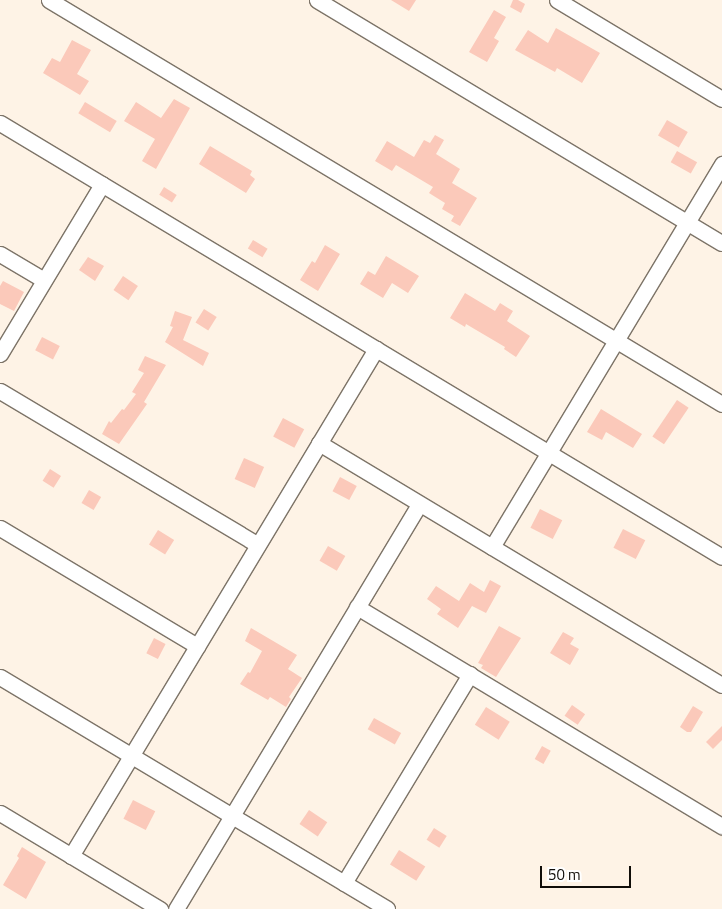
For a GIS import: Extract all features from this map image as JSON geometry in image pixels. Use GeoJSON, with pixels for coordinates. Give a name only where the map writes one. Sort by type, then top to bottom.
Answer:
{"type":"FeatureCollection","features":[{"type":"Feature","properties":{"kind":"street"},"geometry":{"type":"LineString","coordinates":[[49,0],[722,404]]}},
{"type":"Feature","properties":{"kind":"street"},"geometry":{"type":"LineString","coordinates":[[318,0],[722,243]]}},
{"type":"Feature","properties":{"kind":"street"},"geometry":{"type":"LineString","coordinates":[[557,0],[722,99]]}},
{"type":"Feature","properties":{"kind":"street"},"geometry":{"type":"LineString","coordinates":[[0,123],[722,556]]}},
{"type":"Feature","properties":{"kind":"street"},"geometry":{"type":"LineString","coordinates":[[492,547],[722,164]]}},
{"type":"Feature","properties":{"kind":"street"},"geometry":{"type":"LineString","coordinates":[[0,354],[102,184]]}},
{"type":"Feature","properties":{"kind":"street"},"geometry":{"type":"LineString","coordinates":[[0,254],[44,280]]}},
{"type":"Feature","properties":{"kind":"street"},"geometry":{"type":"LineString","coordinates":[[71,856],[376,349]]}},
{"type":"Feature","properties":{"kind":"street"},"geometry":{"type":"LineString","coordinates":[[0,391],[258,545]]}},
{"type":"Feature","properties":{"kind":"street"},"geometry":{"type":"LineString","coordinates":[[319,443],[722,685]]}},
{"type":"Feature","properties":{"kind":"street"},"geometry":{"type":"LineString","coordinates":[[176,909],[419,504]]}},
{"type":"Feature","properties":{"kind":"street"},"geometry":{"type":"LineString","coordinates":[[0,528],[197,646]]}},
{"type":"Feature","properties":{"kind":"street"},"geometry":{"type":"LineString","coordinates":[[357,607],[722,826]]}},
{"type":"Feature","properties":{"kind":"street"},"geometry":{"type":"LineString","coordinates":[[344,884],[470,674]]}},
{"type":"Feature","properties":{"kind":"street"},"geometry":{"type":"LineString","coordinates":[[0,677],[387,909]]}},
{"type":"Feature","properties":{"kind":"street"},"geometry":{"type":"LineString","coordinates":[[0,813],[160,909]]}},
{"type":"Feature","properties":{"kind":"building"},"geometry":{"type":"Polygon","coordinates":[[[391,0],[416,0],[409,11],[391,0]]]}},
{"type":"Feature","properties":{"kind":"building"},"geometry":{"type":"Polygon","coordinates":[[[513,0],[518,0],[525,4],[521,13],[510,7],[513,0]]]}},
{"type":"Feature","properties":{"kind":"building"},"geometry":{"type":"Polygon","coordinates":[[[494,10],[506,17],[494,38],[499,41],[487,62],[469,52],[494,10]]]}},
{"type":"Feature","properties":{"kind":"building"},"geometry":{"type":"Polygon","coordinates":[[[556,28],[600,53],[582,83],[557,68],[555,72],[515,50],[528,30],[548,43],[556,28]]]}},
{"type":"Feature","properties":{"kind":"building"},"geometry":{"type":"Polygon","coordinates":[[[72,40],[91,50],[77,74],[89,81],[80,95],[43,73],[52,58],[60,62],[72,40]]]}},
{"type":"Feature","properties":{"kind":"building"},"geometry":{"type":"Polygon","coordinates":[[[174,99],[190,108],[156,169],[142,161],[155,139],[124,121],[136,102],[161,118],[174,99]]]}},
{"type":"Feature","properties":{"kind":"building"},"geometry":{"type":"Polygon","coordinates":[[[85,102],[117,121],[110,132],[78,113],[85,102]]]}},
{"type":"Feature","properties":{"kind":"building"},"geometry":{"type":"Polygon","coordinates":[[[667,120],[688,132],[679,148],[658,136],[667,120]]]}},
{"type":"Feature","properties":{"kind":"building"},"geometry":{"type":"Polygon","coordinates":[[[435,135],[444,140],[436,154],[460,169],[452,183],[477,198],[460,226],[451,221],[454,216],[442,209],[445,203],[429,193],[433,187],[396,165],[392,171],[375,161],[387,141],[414,157],[424,140],[430,143],[435,135]]]}},
{"type":"Feature","properties":{"kind":"building"},"geometry":{"type":"Polygon","coordinates":[[[210,146],[252,171],[250,175],[255,179],[246,193],[199,164],[210,146]]]}},
{"type":"Feature","properties":{"kind":"building"},"geometry":{"type":"Polygon","coordinates":[[[677,151],[697,162],[691,174],[671,162],[677,151]]]}},
{"type":"Feature","properties":{"kind":"building"},"geometry":{"type":"Polygon","coordinates":[[[164,187],[177,195],[172,203],[159,195],[164,187]]]}},
{"type":"Feature","properties":{"kind":"building"},"geometry":{"type":"Polygon","coordinates":[[[253,240],[268,249],[262,257],[248,249],[253,240]]]}},
{"type":"Feature","properties":{"kind":"building"},"geometry":{"type":"Polygon","coordinates":[[[325,245],[340,254],[318,291],[300,280],[312,261],[315,263],[325,245]]]}},
{"type":"Feature","properties":{"kind":"building"},"geometry":{"type":"Polygon","coordinates":[[[386,256],[419,276],[408,293],[392,283],[383,298],[360,284],[368,271],[375,275],[386,256]]]}},
{"type":"Feature","properties":{"kind":"building"},"geometry":{"type":"Polygon","coordinates":[[[88,257],[104,266],[95,281],[79,270],[88,257]]]}},
{"type":"Feature","properties":{"kind":"building"},"geometry":{"type":"Polygon","coordinates":[[[123,276],[138,286],[128,300],[113,290],[123,276]]]}},
{"type":"Feature","properties":{"kind":"building"},"geometry":{"type":"Polygon","coordinates":[[[3,281],[24,292],[14,311],[0,304],[0,286],[3,281]]]}},
{"type":"Feature","properties":{"kind":"building"},"geometry":{"type":"Polygon","coordinates":[[[465,293],[495,311],[500,303],[513,311],[507,321],[530,336],[516,357],[504,349],[505,347],[466,324],[465,327],[450,318],[465,293]]]}},
{"type":"Feature","properties":{"kind":"building"},"geometry":{"type":"Polygon","coordinates":[[[204,309],[217,317],[208,331],[196,323],[204,309]]]}},
{"type":"Feature","properties":{"kind":"building"},"geometry":{"type":"Polygon","coordinates":[[[175,311],[192,317],[183,340],[209,353],[203,366],[165,342],[173,327],[170,326],[175,311]]]}},
{"type":"Feature","properties":{"kind":"building"},"geometry":{"type":"Polygon","coordinates":[[[42,337],[60,346],[53,359],[35,350],[42,337]]]}},
{"type":"Feature","properties":{"kind":"building"},"geometry":{"type":"Polygon","coordinates":[[[145,356],[166,365],[144,402],[147,404],[119,444],[102,434],[109,421],[111,423],[122,409],[124,410],[136,394],[132,392],[144,373],[138,370],[145,356]]]}},
{"type":"Feature","properties":{"kind":"building"},"geometry":{"type":"Polygon","coordinates":[[[677,400],[689,408],[664,444],[652,436],[677,400]]]}},
{"type":"Feature","properties":{"kind":"building"},"geometry":{"type":"Polygon","coordinates":[[[601,409],[642,434],[633,448],[606,432],[602,440],[587,432],[601,409]]]}},
{"type":"Feature","properties":{"kind":"building"},"geometry":{"type":"Polygon","coordinates":[[[283,418],[304,429],[294,448],[273,437],[283,418]]]}},
{"type":"Feature","properties":{"kind":"building"},"geometry":{"type":"Polygon","coordinates":[[[244,458],[264,467],[255,488],[235,479],[244,458]]]}},
{"type":"Feature","properties":{"kind":"building"},"geometry":{"type":"Polygon","coordinates":[[[50,469],[61,476],[54,488],[43,481],[50,469]]]}},
{"type":"Feature","properties":{"kind":"building"},"geometry":{"type":"Polygon","coordinates":[[[340,477],[357,486],[349,500],[332,491],[340,477]]]}},
{"type":"Feature","properties":{"kind":"building"},"geometry":{"type":"Polygon","coordinates":[[[89,490],[101,497],[94,510],[82,503],[89,490]]]}},
{"type":"Feature","properties":{"kind":"building"},"geometry":{"type":"Polygon","coordinates":[[[540,509],[562,520],[553,539],[530,528],[540,509]]]}},
{"type":"Feature","properties":{"kind":"building"},"geometry":{"type":"Polygon","coordinates":[[[623,529],[645,540],[636,559],[613,548],[623,529]]]}},
{"type":"Feature","properties":{"kind":"building"},"geometry":{"type":"Polygon","coordinates":[[[158,530],[174,540],[165,554],[149,544],[158,530]]]}},
{"type":"Feature","properties":{"kind":"building"},"geometry":{"type":"Polygon","coordinates":[[[328,546],[345,556],[337,571],[320,561],[328,546]]]}},
{"type":"Feature","properties":{"kind":"building"},"geometry":{"type":"Polygon","coordinates":[[[490,580],[501,586],[486,613],[472,606],[458,628],[437,614],[441,609],[427,599],[436,586],[459,601],[470,583],[484,592],[490,580]]]}},
{"type":"Feature","properties":{"kind":"building"},"geometry":{"type":"Polygon","coordinates":[[[499,626],[521,638],[496,677],[481,668],[483,665],[478,663],[499,626]]]}},
{"type":"Feature","properties":{"kind":"building"},"geometry":{"type":"Polygon","coordinates":[[[251,628],[297,655],[288,669],[302,678],[289,697],[291,699],[286,707],[270,697],[268,700],[240,684],[248,672],[250,673],[262,651],[245,641],[251,628]]]}},
{"type":"Feature","properties":{"kind":"building"},"geometry":{"type":"Polygon","coordinates":[[[563,632],[574,638],[570,644],[579,649],[570,665],[550,653],[563,632]]]}},
{"type":"Feature","properties":{"kind":"building"},"geometry":{"type":"Polygon","coordinates":[[[154,638],[166,644],[158,659],[146,653],[154,638]]]}},
{"type":"Feature","properties":{"kind":"building"},"geometry":{"type":"Polygon","coordinates":[[[572,705],[585,714],[578,725],[565,716],[572,705]]]}},
{"type":"Feature","properties":{"kind":"building"},"geometry":{"type":"Polygon","coordinates":[[[693,706],[703,712],[691,732],[687,732],[680,727],[693,706]]]}},
{"type":"Feature","properties":{"kind":"building"},"geometry":{"type":"Polygon","coordinates":[[[486,707],[510,722],[499,740],[475,725],[486,707]]]}},
{"type":"Feature","properties":{"kind":"building"},"geometry":{"type":"Polygon","coordinates":[[[374,718],[401,733],[395,744],[368,729],[374,718]]]}},
{"type":"Feature","properties":{"kind":"building"},"geometry":{"type":"Polygon","coordinates":[[[722,726],[722,740],[713,749],[706,742],[722,726]]]}},
{"type":"Feature","properties":{"kind":"building"},"geometry":{"type":"Polygon","coordinates":[[[542,746],[551,751],[543,764],[535,759],[542,746]]]}},
{"type":"Feature","properties":{"kind":"building"},"geometry":{"type":"Polygon","coordinates":[[[133,800],[155,811],[146,830],[123,819],[133,800]]]}},
{"type":"Feature","properties":{"kind":"building"},"geometry":{"type":"Polygon","coordinates":[[[309,810],[327,822],[318,836],[299,824],[309,810]]]}},
{"type":"Feature","properties":{"kind":"building"},"geometry":{"type":"Polygon","coordinates":[[[434,828],[447,836],[439,848],[427,840],[434,828]]]}},
{"type":"Feature","properties":{"kind":"building"},"geometry":{"type":"Polygon","coordinates":[[[22,847],[46,862],[26,899],[3,885],[19,858],[17,856],[22,847]]]}},
{"type":"Feature","properties":{"kind":"building"},"geometry":{"type":"Polygon","coordinates":[[[399,850],[425,866],[416,881],[390,864],[399,850]]]}}]}
